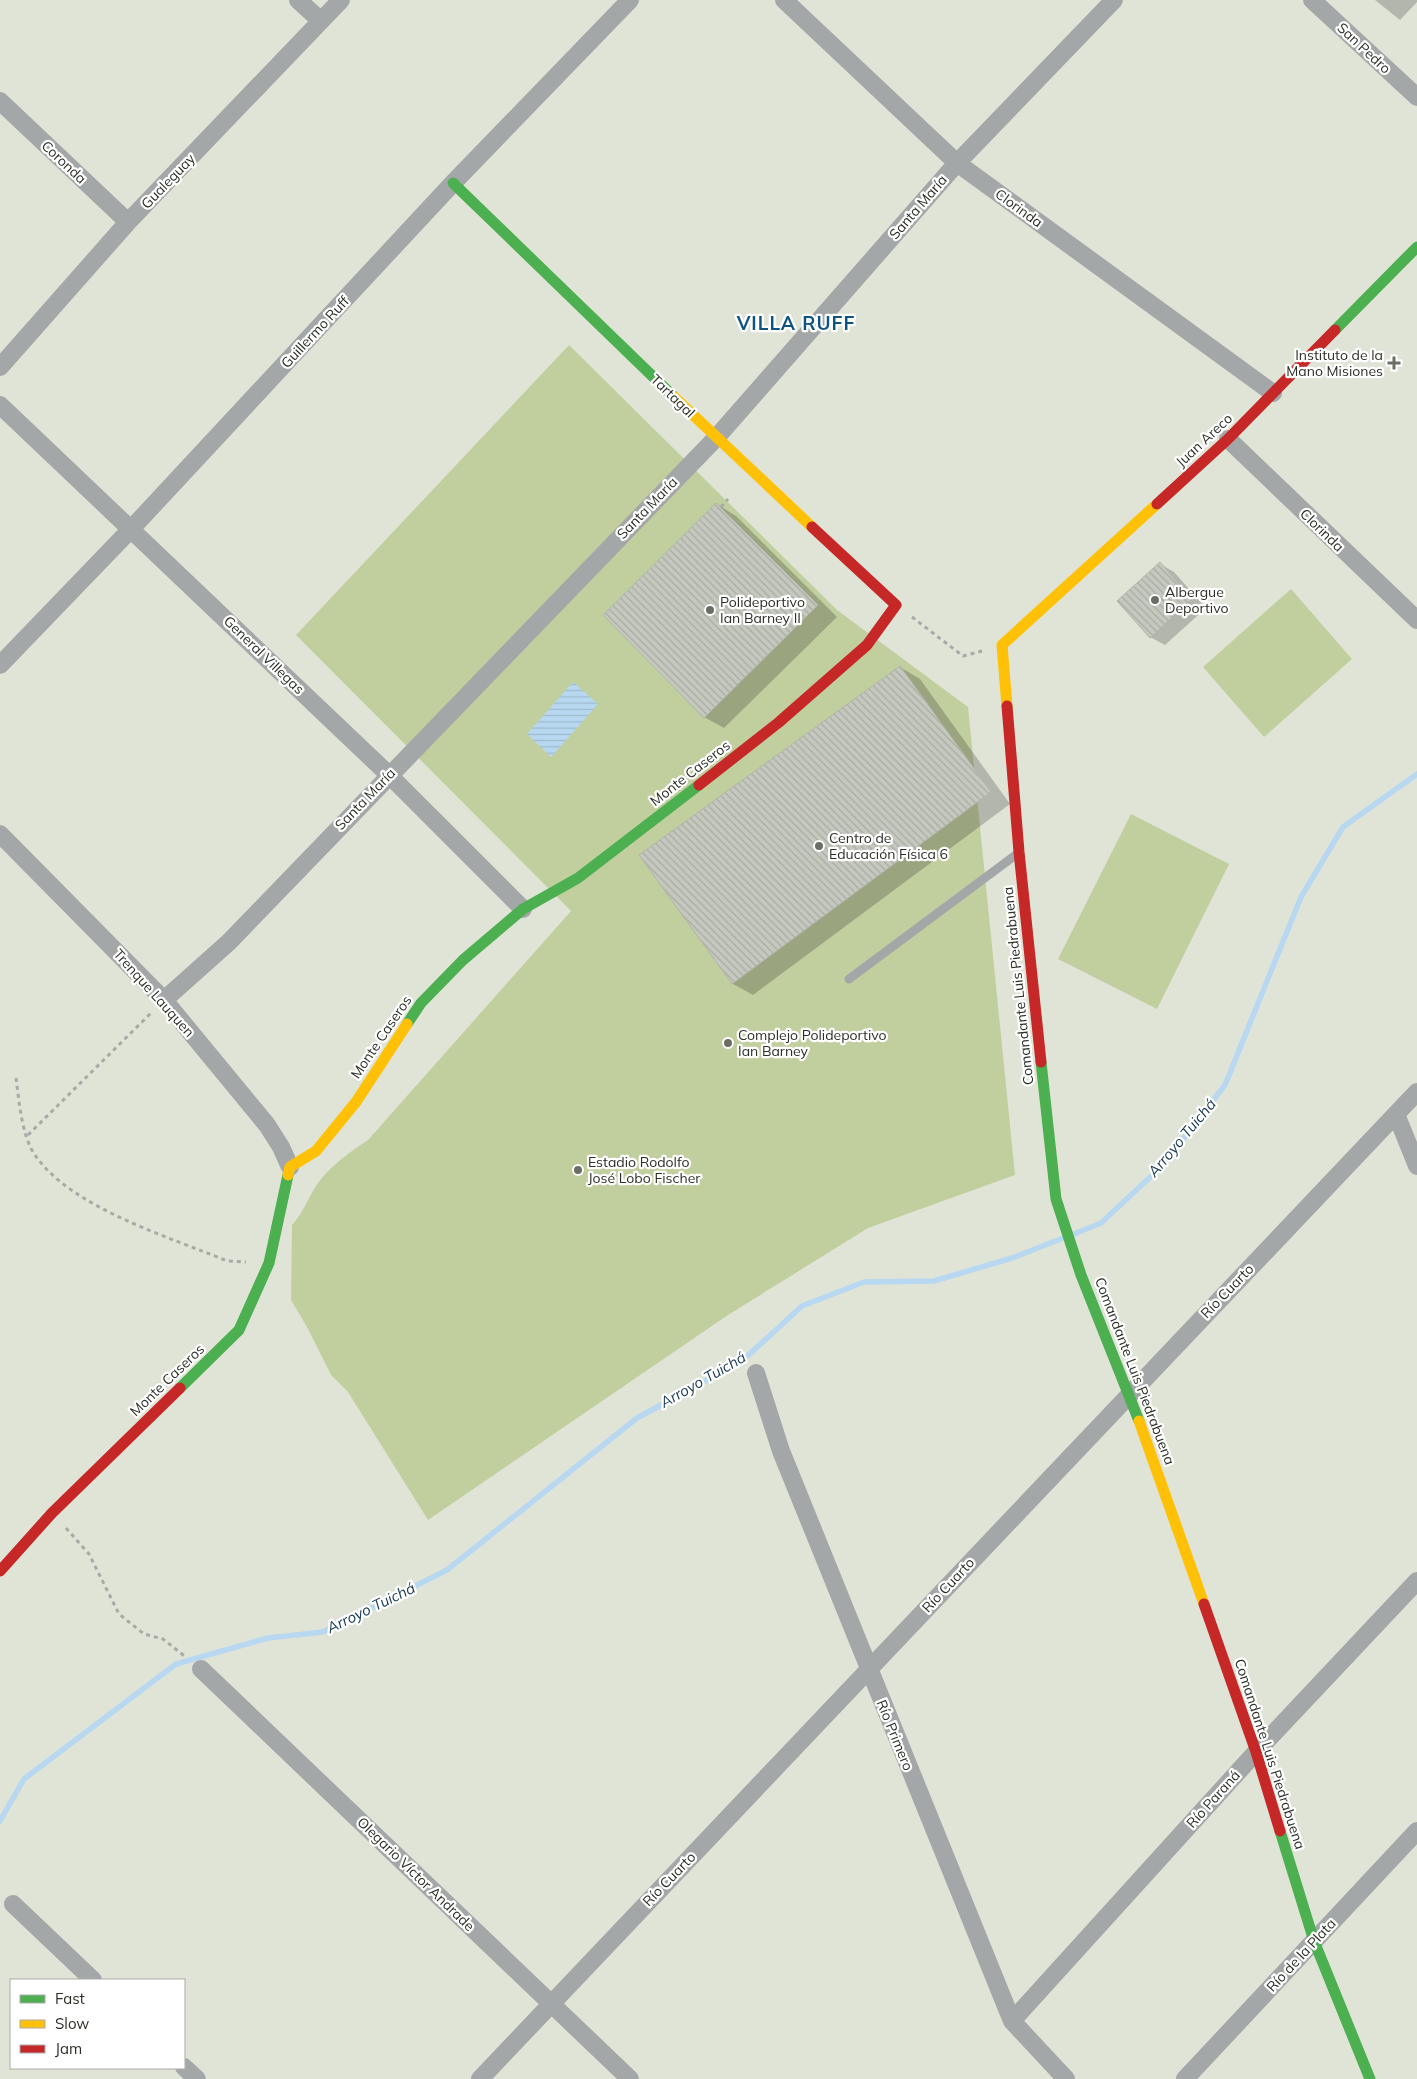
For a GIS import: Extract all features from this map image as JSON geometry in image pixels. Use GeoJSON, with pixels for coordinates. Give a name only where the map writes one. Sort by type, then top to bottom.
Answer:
{"type":"FeatureCollection","features":[{"type":"Feature","properties":{"kind":"street"},"geometry":{"type":"LineString","coordinates":[[298,0],[321,21]]}},
{"type":"Feature","properties":{"kind":"street","name":"Gualeguay"},"geometry":{"type":"LineString","coordinates":[[0,367],[128,222],[341,0]]}},
{"type":"Feature","properties":{"kind":"street","name":"Guillermo Ruff"},"geometry":{"type":"LineString","coordinates":[[0,665],[132,528],[453,183],[630,0]]}},
{"type":"Feature","properties":{"kind":"street","name":"Clorinda"},"geometry":{"type":"LineString","coordinates":[[784,0],[957,163],[1273,392]]}},
{"type":"Feature","properties":{"kind":"street","name":"Santa María"},"geometry":{"type":"LineString","coordinates":[[164,1000],[229,942],[388,774],[716,438],[957,163],[1114,0]]}},
{"type":"Feature","properties":{"kind":"street","name":"San Pedro"},"geometry":{"type":"LineString","coordinates":[[1312,0],[1417,97]]}},
{"type":"Feature","properties":{"kind":"street","name":"Coronda"},"geometry":{"type":"LineString","coordinates":[[0,101],[128,222]]}},
{"type":"Feature","properties":{"kind":"street","name":"Tartagal"},"geometry":{"type":"LineString","coordinates":[[453,183],[716,438],[896,605]]}},
{"type":"Feature","properties":{"kind":"street","name":"Juan Areco"},"geometry":{"type":"LineString","coordinates":[[1002,645],[1228,439],[1417,246]]}},
{"type":"Feature","properties":{"kind":"street","name":"General Villegas"},"geometry":{"type":"LineString","coordinates":[[0,405],[132,528],[388,774],[523,909]]}},
{"type":"Feature","properties":{"kind":"street","name":"Clorinda"},"geometry":{"type":"LineString","coordinates":[[1228,439],[1417,620]]}},
{"type":"Feature","properties":{"kind":"street","name":"Monte Caseros"},"geometry":{"type":"LineString","coordinates":[[0,1570],[52,1513],[239,1330],[269,1264],[290,1167],[316,1151],[356,1102],[422,1004],[464,960],[523,909],[578,878],[778,724],[867,645],[896,605]]}},
{"type":"Feature","properties":{"kind":"street","name":"Comandante Luis Piedrabuena"},"geometry":{"type":"LineString","coordinates":[[1002,645],[1019,852],[1056,1199],[1081,1275],[1130,1394],[1256,1752],[1314,1942],[1370,2079]]}},
{"type":"Feature","properties":{"kind":"street","name":"Trenque Lauquen"},"geometry":{"type":"LineString","coordinates":[[0,834],[164,1000],[267,1125],[281,1147],[290,1167]]}},
{"type":"Feature","properties":{"kind":"street","name":"Río Cuarto"},"geometry":{"type":"LineString","coordinates":[[480,2079],[1417,1092]]}},
{"type":"Feature","properties":{"kind":"street"},"geometry":{"type":"LineString","coordinates":[[1396,1114],[1417,1166]]}},
{"type":"Feature","properties":{"kind":"street","name":"Río Primero"},"geometry":{"type":"LineString","coordinates":[[756,1373],[781,1451],[868,1670],[1012,2021],[1066,2079]]}},
{"type":"Feature","properties":{"kind":"street","name":"Río Paraná"},"geometry":{"type":"LineString","coordinates":[[1012,2021],[1256,1752],[1417,1581]]}},
{"type":"Feature","properties":{"kind":"street","name":"Olegario Víctor Andrade"},"geometry":{"type":"LineString","coordinates":[[201,1669],[630,2079]]}},
{"type":"Feature","properties":{"kind":"street","name":"Río de la Plata"},"geometry":{"type":"LineString","coordinates":[[1185,2079],[1417,1831]]}},
{"type":"Feature","properties":{"kind":"street"},"geometry":{"type":"LineString","coordinates":[[14,1904],[92,1979]]}},
{"type":"Feature","properties":{"kind":"street"},"geometry":{"type":"LineString","coordinates":[[185,2068],[196,2079]]}},
{"type":"Feature","properties":{"kind":"lane"},"geometry":{"type":"LineString","coordinates":[[849,979],[1019,852]]}},
{"type":"Feature","properties":{"kind":"path"},"geometry":{"type":"LineString","coordinates":[[721,507],[728,499]]}},
{"type":"Feature","properties":{"kind":"path"},"geometry":{"type":"LineString","coordinates":[[934,634],[963,656]]}},
{"type":"Feature","properties":{"kind":"path"},"geometry":{"type":"LineString","coordinates":[[28,1135],[164,1000]]}},
{"type":"Feature","properties":{"kind":"path"},"geometry":{"type":"LineString","coordinates":[[16,1078],[20,1116],[34,1155],[64,1186],[116,1216],[227,1261],[269,1264]]}},
{"type":"Feature","properties":{"kind":"path"},"geometry":{"type":"LineString","coordinates":[[52,1513],[89,1554],[119,1614],[144,1634],[163,1639],[175,1647]]}},
{"type":"Feature","properties":{"kind":"green space","name":"Complejo Polideportivo Ian Barney"},"geometry":{"type":"Polygon","coordinates":[[[569,345],[837,610],[968,707],[1015,1175],[868,1228],[728,1315],[428,1520],[348,1392],[331,1375],[291,1300],[292,1225],[323,1176],[341,1159],[368,1140],[571,911],[296,635],[569,345]]]}},
{"type":"Feature","properties":{"kind":"green space"},"geometry":{"type":"Polygon","coordinates":[[[1291,589],[1352,659],[1264,737],[1203,667],[1291,589]]]}},
{"type":"Feature","properties":{"kind":"green space"},"geometry":{"type":"Polygon","coordinates":[[[1131,814],[1229,864],[1157,1009],[1058,959],[1131,814]]]}},
{"type":"Feature","properties":{"kind":"water"},"geometry":{"type":"Polygon","coordinates":[[[573,682],[598,704],[551,757],[527,734],[573,682]]]}},
{"type":"Feature","properties":{"kind":"building","name":"Polideportivo Ian Barney II"},"geometry":{"type":"Polygon","coordinates":[[[716,503],[818,605],[704,718],[603,615],[716,503]]]}},
{"type":"Feature","properties":{"kind":"building","name":"Albergue Deportivo"},"geometry":{"type":"Polygon","coordinates":[[[1160,562],[1192,599],[1150,638],[1117,601],[1160,562]]]}},
{"type":"Feature","properties":{"kind":"building"},"geometry":{"type":"Polygon","coordinates":[[[900,666],[991,792],[732,984],[639,855],[900,666]]]}},
{"type":"Feature","properties":{"kind":"waterway","name":"Arroyo Tuichá"},"geometry":{"type":"LineString","coordinates":[[1074,1234],[1101,1223],[1161,1167],[1225,1085],[1301,897],[1343,827],[1417,774]]}},
{"type":"Feature","properties":{"kind":"waterway","name":"Arroyo Tuichá"},"geometry":{"type":"LineString","coordinates":[[0,1821],[24,1779],[176,1664],[268,1638],[323,1632],[447,1570],[637,1418],[742,1361],[802,1306],[864,1282],[934,1281],[1012,1258],[1063,1238]]}},
{"type":"Feature","properties":{"kind":"traffic: fast"},"geometry":{"type":"LineString","coordinates":[[453,183],[673,396]]}},
{"type":"Feature","properties":{"kind":"traffic: fast"},"geometry":{"type":"LineString","coordinates":[[1335,330],[1417,247]]}},
{"type":"Feature","properties":{"kind":"traffic: fast"},"geometry":{"type":"LineString","coordinates":[[407,1024],[421,1003],[463,960],[523,909],[578,878],[699,785]]}},
{"type":"Feature","properties":{"kind":"traffic: fast"},"geometry":{"type":"LineString","coordinates":[[1041,1062],[1056,1199],[1081,1275],[1139,1421]]}},
{"type":"Feature","properties":{"kind":"traffic: fast"},"geometry":{"type":"LineString","coordinates":[[180,1388],[239,1330],[269,1263],[288,1175]]}},
{"type":"Feature","properties":{"kind":"traffic: fast"},"geometry":{"type":"LineString","coordinates":[[1280,1831],[1314,1941],[1370,2079]]}},
{"type":"Feature","properties":{"kind":"traffic: slow"},"geometry":{"type":"LineString","coordinates":[[673,396],[812,527]]}},
{"type":"Feature","properties":{"kind":"traffic: slow"},"geometry":{"type":"LineString","coordinates":[[1007,706],[1002,645],[1157,504]]}},
{"type":"Feature","properties":{"kind":"traffic: slow"},"geometry":{"type":"LineString","coordinates":[[288,1175],[290,1167],[316,1151],[356,1102],[407,1024]]}},
{"type":"Feature","properties":{"kind":"traffic: slow"},"geometry":{"type":"LineString","coordinates":[[1139,1421],[1204,1604]]}},
{"type":"Feature","properties":{"kind":"traffic: jam"},"geometry":{"type":"LineString","coordinates":[[1157,504],[1228,439],[1335,330]]}},
{"type":"Feature","properties":{"kind":"traffic: jam"},"geometry":{"type":"LineString","coordinates":[[699,785],[778,723],[867,645],[896,605],[812,527]]}},
{"type":"Feature","properties":{"kind":"traffic: jam"},"geometry":{"type":"LineString","coordinates":[[1007,706],[1019,852],[1041,1062]]}},
{"type":"Feature","properties":{"kind":"traffic: jam"},"geometry":{"type":"LineString","coordinates":[[0,1571],[52,1513],[180,1388]]}},
{"type":"Feature","properties":{"kind":"traffic: jam"},"geometry":{"type":"LineString","coordinates":[[1204,1604],[1256,1752],[1280,1831]]}},
{"type":"Feature","properties":{"kind":"place","name":"Instituto de la Mano Misiones"},"geometry":{"type":"Point","coordinates":[1394,363]}},
{"type":"Feature","properties":{"kind":"place","name":"Albergue Deportivo"},"geometry":{"type":"Point","coordinates":[1155,600]}},
{"type":"Feature","properties":{"kind":"place","name":"Polideportivo Ian Barney II"},"geometry":{"type":"Point","coordinates":[710,610]}},
{"type":"Feature","properties":{"kind":"place","name":"Centro de Educación Física 6"},"geometry":{"type":"Point","coordinates":[819,846]}},
{"type":"Feature","properties":{"kind":"place","name":"Complejo Polideportivo Ian Barney"},"geometry":{"type":"Point","coordinates":[728,1043]}},
{"type":"Feature","properties":{"kind":"place","name":"Estadio Rodolfo José Lobo Fischer"},"geometry":{"type":"Point","coordinates":[578,1170]}},
{"type":"Feature","properties":{"kind":"district","name":"VILLA RUFF"},"geometry":{"type":"Point","coordinates":[796,323]}}]}
